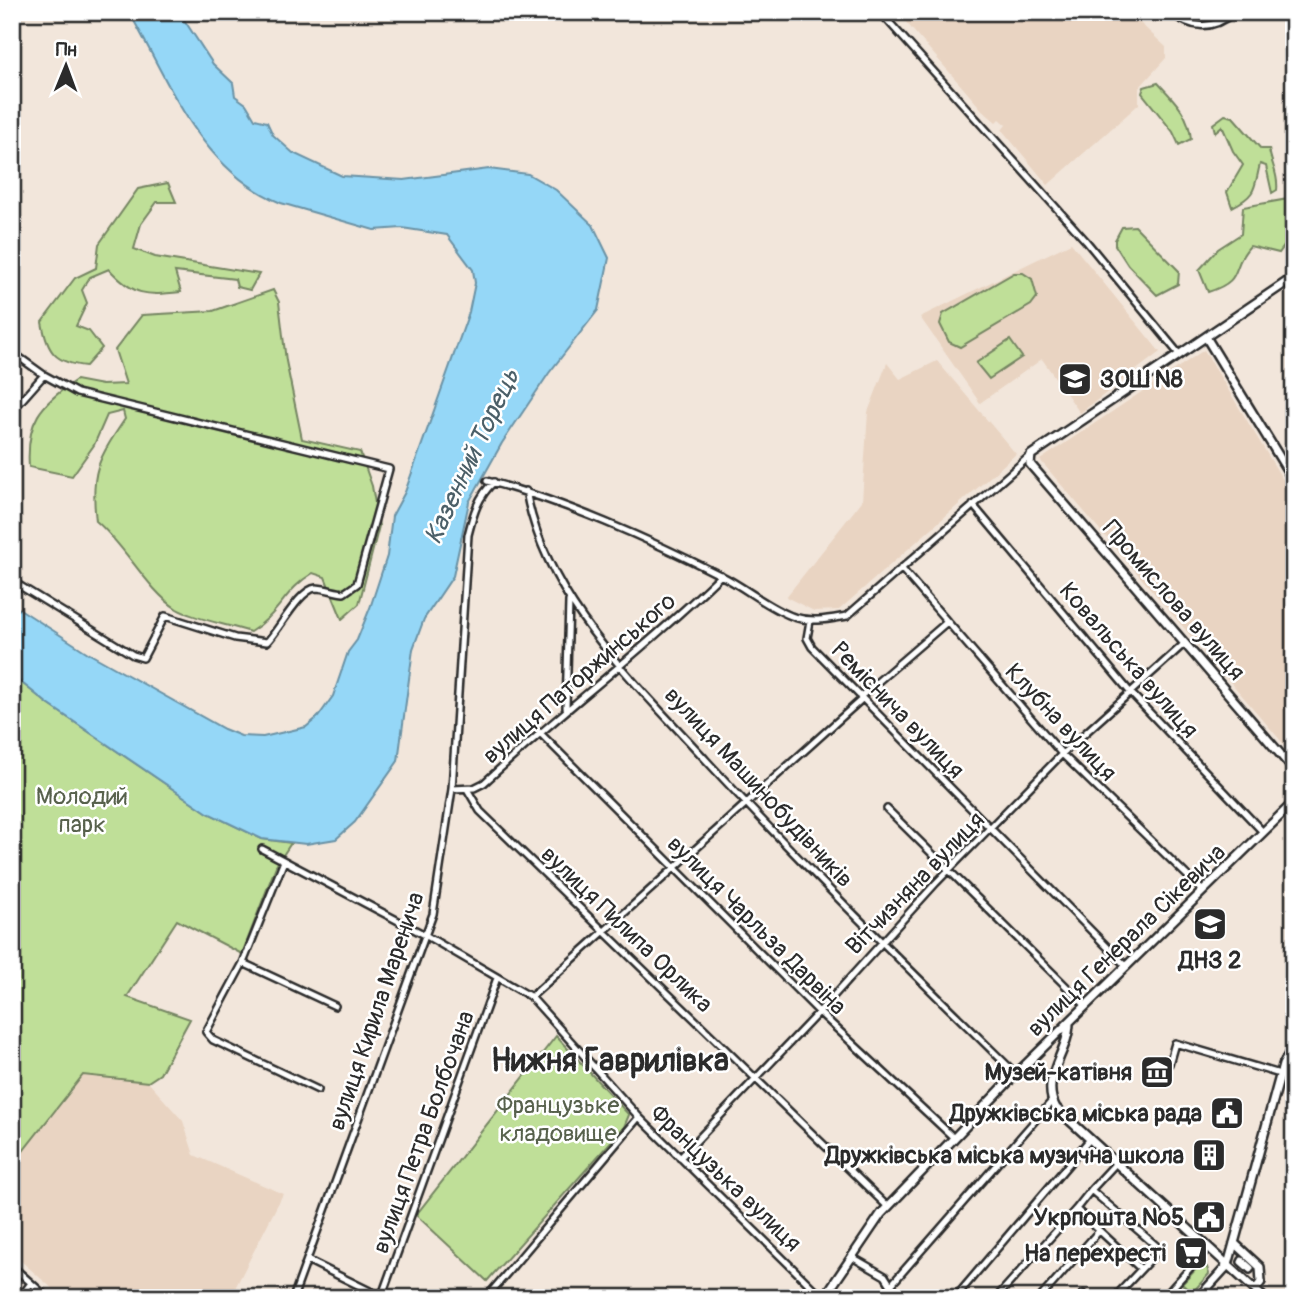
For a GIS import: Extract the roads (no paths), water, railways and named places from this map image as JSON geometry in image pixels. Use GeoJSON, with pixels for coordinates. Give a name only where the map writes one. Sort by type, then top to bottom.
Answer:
{"type":"FeatureCollection","features":[{"type":"Feature","properties":{"kind":"street"},"geometry":{"type":"LineString","coordinates":[[880,12],[1086,241],[1179,355]]}},
{"type":"Feature","properties":{"kind":"street"},"geometry":{"type":"LineString","coordinates":[[1170,12],[1186,25],[1209,27],[1234,12]]}},
{"type":"Feature","properties":{"kind":"street"},"geometry":{"type":"LineString","coordinates":[[1289,12],[1294,19]]}},
{"type":"Feature","properties":{"kind":"street"},"geometry":{"type":"LineString","coordinates":[[487,481],[526,491],[720,575],[792,617],[810,621],[847,616],[1031,455],[1293,278]]}},
{"type":"Feature","properties":{"kind":"street"},"geometry":{"type":"LineString","coordinates":[[1206,337],[1294,481]]}},
{"type":"Feature","properties":{"kind":"street"},"geometry":{"type":"LineString","coordinates":[[12,352],[44,376],[77,393],[389,469],[357,584],[344,593],[316,588],[307,591],[294,604],[288,618],[267,642],[235,638],[165,617],[143,658],[87,628],[12,581]]}},
{"type":"Feature","properties":{"kind":"street"},"geometry":{"type":"LineString","coordinates":[[12,411],[44,376]]}},
{"type":"Feature","properties":{"kind":"street","name":"Промислова вулиця"},"geometry":{"type":"LineString","coordinates":[[1031,455],[1030,464],[1294,769]]}},
{"type":"Feature","properties":{"kind":"street","name":"вулиця Кирила Маренича"},"geometry":{"type":"LineString","coordinates":[[293,1298],[433,914],[452,789],[468,535],[473,513],[494,482]]}},
{"type":"Feature","properties":{"kind":"street","name":"вулиця Машинобудівників"},"geometry":{"type":"LineString","coordinates":[[526,491],[531,519],[569,601],[621,667],[746,804],[881,942],[1016,1074]]}},
{"type":"Feature","properties":{"kind":"street","name":"Ковальська вулиця"},"geometry":{"type":"LineString","coordinates":[[973,505],[1130,692],[1263,832]]}},
{"type":"Feature","properties":{"kind":"street","name":"Клубна вулиця"},"geometry":{"type":"LineString","coordinates":[[901,568],[1062,754],[1203,891]]}},
{"type":"Feature","properties":{"kind":"street","name":"вулиця Паторжинського"},"geometry":{"type":"LineString","coordinates":[[452,789],[467,789],[484,783],[566,708],[621,667],[720,575]]}},
{"type":"Feature","properties":{"kind":"street"},"geometry":{"type":"LineString","coordinates":[[566,708],[569,601]]}},
{"type":"Feature","properties":{"kind":"street","name":"Реміснича вулиця"},"geometry":{"type":"LineString","coordinates":[[810,621],[807,638],[812,647],[1126,966]]}},
{"type":"Feature","properties":{"kind":"street"},"geometry":{"type":"LineString","coordinates":[[531,997],[947,622]]}},
{"type":"Feature","properties":{"kind":"street","name":"Вітчизняна вулиця"},"geometry":{"type":"LineString","coordinates":[[680,1158],[950,869],[1062,754],[1185,643]]}},
{"type":"Feature","properties":{"kind":"street","name":"вулиця Чарльза Дарвіна"},"geometry":{"type":"LineString","coordinates":[[539,732],[819,1012],[954,1138]]}},
{"type":"Feature","properties":{"kind":"street","name":"вулиця Пилипа Орлика"},"geometry":{"type":"LineString","coordinates":[[467,789],[480,811],[888,1207]]}},
{"type":"Feature","properties":{"kind":"street","name":"вулиця Генерала Сікевича"},"geometry":{"type":"LineString","coordinates":[[824,1298],[888,1207],[1016,1074],[1294,802]]}},
{"type":"Feature","properties":{"kind":"street"},"geometry":{"type":"LineString","coordinates":[[887,809],[1086,1006]]}},
{"type":"Feature","properties":{"kind":"street","name":"Французька вулиця"},"geometry":{"type":"LineString","coordinates":[[262,849],[425,935],[531,997],[639,1117],[824,1298]]}},
{"type":"Feature","properties":{"kind":"street"},"geometry":{"type":"LineString","coordinates":[[284,861],[243,963],[206,1032],[213,1040],[318,1090]]}},
{"type":"Feature","properties":{"kind":"street"},"geometry":{"type":"LineString","coordinates":[[243,963],[335,1006]]}},
{"type":"Feature","properties":{"kind":"street","name":"вулиця Петра Болбочана"},"geometry":{"type":"LineString","coordinates":[[382,1297],[497,978]]}},
{"type":"Feature","properties":{"kind":"street"},"geometry":{"type":"LineString","coordinates":[[1069,1022],[1069,1032],[1051,1079],[1052,1101],[1259,1295]]}},
{"type":"Feature","properties":{"kind":"street"},"geometry":{"type":"LineString","coordinates":[[1169,1064],[1175,1043],[1280,1074]]}},
{"type":"Feature","properties":{"kind":"street"},"geometry":{"type":"LineString","coordinates":[[1198,1298],[1228,1265],[1280,1074],[1294,1045]]}},
{"type":"Feature","properties":{"kind":"street"},"geometry":{"type":"LineString","coordinates":[[899,1298],[892,1292],[892,1284],[1052,1101]]}},
{"type":"Feature","properties":{"kind":"street"},"geometry":{"type":"LineString","coordinates":[[486,1298],[639,1117]]}},
{"type":"Feature","properties":{"kind":"street"},"geometry":{"type":"LineString","coordinates":[[954,1298],[1090,1139]]}},
{"type":"Feature","properties":{"kind":"street"},"geometry":{"type":"LineString","coordinates":[[996,1298],[1116,1163]]}},
{"type":"Feature","properties":{"kind":"street"},"geometry":{"type":"LineString","coordinates":[[1091,1190],[1160,1249],[1115,1298]]}},
{"type":"Feature","properties":{"kind":"street"},"geometry":{"type":"LineString","coordinates":[[1076,1209],[1141,1269]]}},
{"type":"Feature","properties":{"kind":"street"},"geometry":{"type":"LineString","coordinates":[[1040,1298],[1099,1231]]}},
{"type":"Feature","properties":{"kind":"street"},"geometry":{"type":"LineString","coordinates":[[1234,1243],[1260,1267],[1259,1295]]}},
{"type":"Feature","properties":{"kind":"street"},"geometry":{"type":"LineString","coordinates":[[1163,1298],[1209,1247]]}},
{"type":"Feature","properties":{"kind":"street"},"geometry":{"type":"LineString","coordinates":[[852,1257],[874,1268],[892,1284]]}},
{"type":"Feature","properties":{"kind":"street"},"geometry":{"type":"LineString","coordinates":[[307,1260],[382,1297]]}},
{"type":"Feature","properties":{"kind":"street"},"geometry":{"type":"LineString","coordinates":[[12,1266],[48,1298]]}},
{"type":"Feature","properties":{"kind":"street"},"geometry":{"type":"LineString","coordinates":[[20,1298],[31,1283]]}},
{"type":"Feature","properties":{"kind":"street"},"geometry":{"type":"LineString","coordinates":[[960,1292],[966,1298]]}},
{"type":"Feature","properties":{"kind":"water","name":"Казенний Торець"},"geometry":{"type":"Polygon","coordinates":[[[129,12],[179,12],[213,64],[233,83],[235,96],[246,104],[255,119],[267,122],[273,135],[293,153],[342,176],[404,180],[489,169],[528,174],[556,190],[593,225],[609,258],[598,310],[549,373],[502,443],[469,502],[453,576],[424,619],[413,649],[398,761],[355,822],[336,839],[306,844],[262,839],[208,813],[48,704],[12,675],[12,604],[88,653],[241,736],[263,737],[306,727],[318,717],[333,696],[348,652],[357,640],[370,608],[387,556],[392,516],[405,492],[469,312],[475,283],[473,270],[447,235],[402,228],[374,230],[281,203],[253,188],[228,169],[208,146],[173,95],[129,12]]]}},
{"type":"Feature","properties":{"kind":"place","name":"ЗОШ N8"},"geometry":{"type":"Point","coordinates":[1075,379]}},
{"type":"Feature","properties":{"kind":"place","name":"ДНЗ 2"},"geometry":{"type":"Point","coordinates":[1210,924]}},
{"type":"Feature","properties":{"kind":"place","name":"Музей-катівня"},"geometry":{"type":"Point","coordinates":[1157,1072]}},
{"type":"Feature","properties":{"kind":"place","name":"Дружківська міська рада"},"geometry":{"type":"Point","coordinates":[1227,1113]}},
{"type":"Feature","properties":{"kind":"place","name":"Дружківська міська музична школа"},"geometry":{"type":"Point","coordinates":[1209,1155]}},
{"type":"Feature","properties":{"kind":"place","name":"Укрпошта №5"},"geometry":{"type":"Point","coordinates":[1209,1217]}},
{"type":"Feature","properties":{"kind":"place","name":"На перехресті"},"geometry":{"type":"Point","coordinates":[1191,1253]}},
{"type":"Feature","properties":{"kind":"district","name":"Нижня Гаврилівка"},"geometry":{"type":"Point","coordinates":[610,1060]}},
{"type":"Feature","properties":{"kind":"park label","name":"Молодий парк"},"geometry":{"type":"Point","coordinates":[82,810]}},
{"type":"Feature","properties":{"kind":"park label","name":"Французьке кладовище"},"geometry":{"type":"Point","coordinates":[558,1119]}}]}
